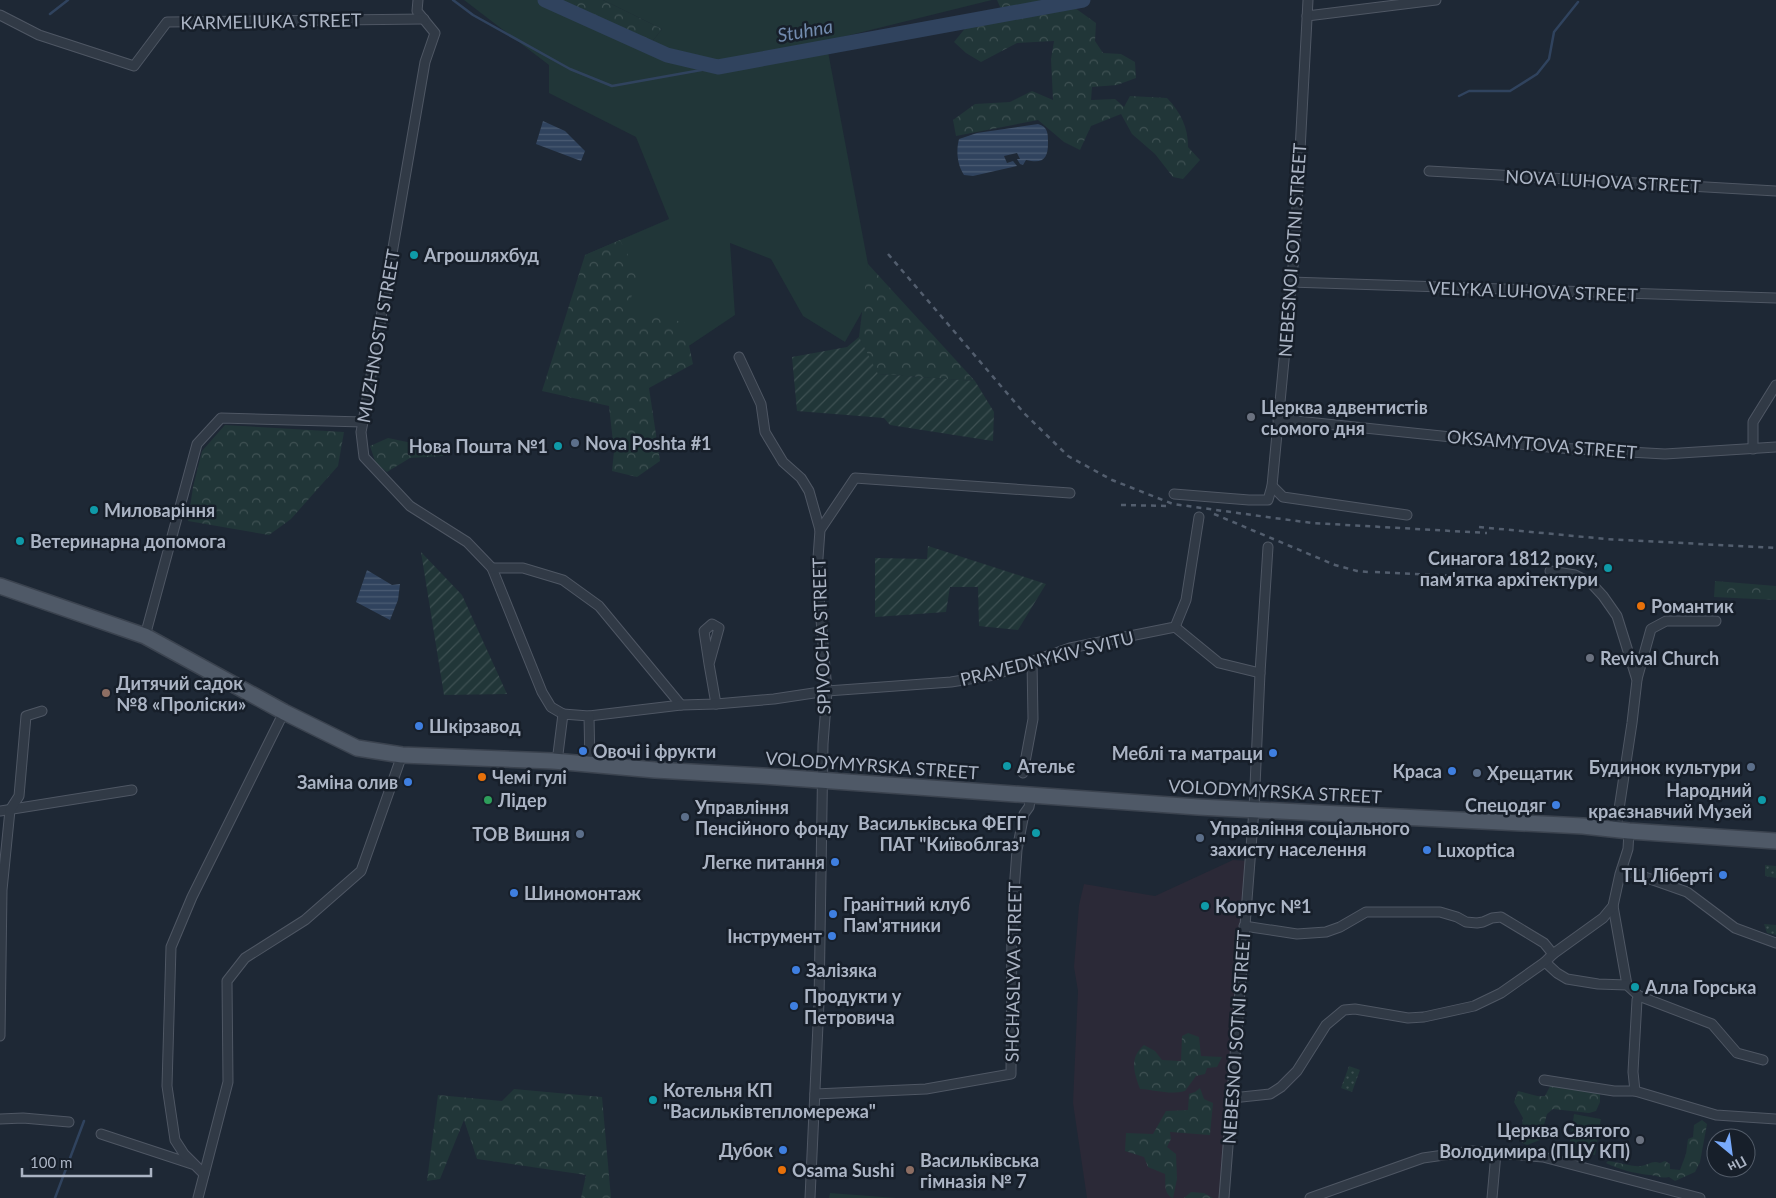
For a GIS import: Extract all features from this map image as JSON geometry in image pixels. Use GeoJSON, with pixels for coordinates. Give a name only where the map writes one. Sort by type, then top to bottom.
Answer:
{"type":"FeatureCollection","features":[{"type":"Feature","properties":{"kind":"main road","name":"VOLODYMYRSKA STREET"},"geometry":{"type":"LineString","coordinates":[[0,586],[145,636],[284,712],[357,748],[402,755],[557,762],[1254,810],[1436,817],[1776,841]]}},
{"type":"Feature","properties":{"kind":"street"},"geometry":{"type":"LineString","coordinates":[[418,0],[417,11],[424,19]]}},
{"type":"Feature","properties":{"kind":"street","name":"NEBESNOI SOTNI STREET"},"geometry":{"type":"LineString","coordinates":[[1174,494],[1268,500],[1272,486],[1295,245],[1308,0]]}},
{"type":"Feature","properties":{"kind":"street"},"geometry":{"type":"LineString","coordinates":[[1307,16],[1436,0]]}},
{"type":"Feature","properties":{"kind":"street","name":"KARMELIUKA STREET"},"geometry":{"type":"LineString","coordinates":[[0,15],[39,35],[134,66],[167,22],[424,19]]}},
{"type":"Feature","properties":{"kind":"street","name":"MUZHNOSTI STREET"},"geometry":{"type":"LineString","coordinates":[[424,19],[435,33],[425,62],[362,422],[361,432],[364,457],[410,506],[467,542],[492,568],[542,692],[551,706],[563,714]]}},
{"type":"Feature","properties":{"kind":"street","name":"NOVA LUHOVA STREET"},"geometry":{"type":"LineString","coordinates":[[1429,171],[1776,191]]}},
{"type":"Feature","properties":{"kind":"street","name":"VELYKA LUHOVA STREET"},"geometry":{"type":"LineString","coordinates":[[1290,282],[1776,298]]}},
{"type":"Feature","properties":{"kind":"street"},"geometry":{"type":"LineString","coordinates":[[739,357],[761,404],[765,432],[783,462],[801,478],[809,491],[820,530]]}},
{"type":"Feature","properties":{"kind":"street"},"geometry":{"type":"LineString","coordinates":[[1753,449],[1753,422],[1776,385]]}},
{"type":"Feature","properties":{"kind":"street"},"geometry":{"type":"LineString","coordinates":[[145,636],[197,444],[221,418],[362,422]]}},
{"type":"Feature","properties":{"kind":"street","name":"OKSAMYTOVA STREET"},"geometry":{"type":"LineString","coordinates":[[1278,419],[1558,448],[1665,454],[1776,447]]}},
{"type":"Feature","properties":{"kind":"street"},"geometry":{"type":"LineString","coordinates":[[820,530],[856,478],[1070,493]]}},
{"type":"Feature","properties":{"kind":"street"},"geometry":{"type":"LineString","coordinates":[[1272,486],[1283,497],[1407,514]]}},
{"type":"Feature","properties":{"kind":"street"},"geometry":{"type":"LineString","coordinates":[[1199,517],[1186,600],[1175,627],[1219,664],[1260,674]]}},
{"type":"Feature","properties":{"kind":"street","name":"SPIVOCHA STREET"},"geometry":{"type":"LineString","coordinates":[[820,530],[817,572],[827,691],[822,781]]}},
{"type":"Feature","properties":{"kind":"street","name":"NEBESNOI SOTNI STREET"},"geometry":{"type":"LineString","coordinates":[[1224,1198],[1254,810],[1268,547]]}},
{"type":"Feature","properties":{"kind":"street"},"geometry":{"type":"LineString","coordinates":[[492,568],[523,568],[563,580],[592,600],[681,704]]}},
{"type":"Feature","properties":{"kind":"street"},"geometry":{"type":"LineString","coordinates":[[1550,570],[1575,576],[1591,583],[1603,596],[1617,616],[1637,680]]}},
{"type":"Feature","properties":{"kind":"street"},"geometry":{"type":"LineString","coordinates":[[1716,621],[1666,621],[1651,629],[1637,680],[1632,723],[1622,830],[1628,849],[1613,906],[1627,985],[1639,996],[1712,1024],[1737,1053],[1763,1060]]}},
{"type":"Feature","properties":{"kind":"street","name":"PRAVEDNYKIV SVITU"},"geometry":{"type":"LineString","coordinates":[[563,714],[589,716],[681,704],[716,704],[774,700],[827,691],[951,682],[994,674],[1070,648],[1175,627]]}},
{"type":"Feature","properties":{"kind":"street"},"geometry":{"type":"LineString","coordinates":[[1023,773],[1033,719],[1032,662]]}},
{"type":"Feature","properties":{"kind":"street"},"geometry":{"type":"LineString","coordinates":[[709,664],[716,704]]}},
{"type":"Feature","properties":{"kind":"street"},"geometry":{"type":"LineString","coordinates":[[0,1036],[2,890],[10,810],[19,796],[26,716],[42,711]]}},
{"type":"Feature","properties":{"kind":"street"},"geometry":{"type":"LineString","coordinates":[[204,1174],[184,1154],[175,1140],[167,1086],[171,947],[192,896],[284,712]]}},
{"type":"Feature","properties":{"kind":"street"},"geometry":{"type":"LineString","coordinates":[[557,762],[563,714]]}},
{"type":"Feature","properties":{"kind":"street"},"geometry":{"type":"LineString","coordinates":[[589,716],[590,765]]}},
{"type":"Feature","properties":{"kind":"street"},"geometry":{"type":"LineString","coordinates":[[198,1198],[228,1082],[227,981],[245,958],[305,920],[361,871],[402,755]]}},
{"type":"Feature","properties":{"kind":"street"},"geometry":{"type":"LineString","coordinates":[[810,1198],[819,1003],[822,781]]}},
{"type":"Feature","properties":{"kind":"street"},"geometry":{"type":"LineString","coordinates":[[0,811],[132,790]]}},
{"type":"Feature","properties":{"kind":"street","name":"SHCHASLYVA STREET"},"geometry":{"type":"LineString","coordinates":[[814,1094],[926,1089],[1011,1074],[1012,954],[1017,850],[1024,814],[1029,807],[1031,795]]}},
{"type":"Feature","properties":{"kind":"street"},"geometry":{"type":"LineString","coordinates":[[1622,869],[1687,892],[1736,928],[1776,943]]}},
{"type":"Feature","properties":{"kind":"street"},"geometry":{"type":"LineString","coordinates":[[1232,1098],[1270,1094],[1281,1087],[1297,1071],[1326,1025],[1344,1010],[1355,1008],[1408,1018],[1474,1006],[1501,994],[1603,918],[1613,906]]}},
{"type":"Feature","properties":{"kind":"street"},"geometry":{"type":"LineString","coordinates":[[1244,926],[1297,934],[1326,932],[1340,928],[1366,912],[1440,912],[1466,922],[1477,923],[1501,917],[1544,943],[1553,954]]}},
{"type":"Feature","properties":{"kind":"street"},"geometry":{"type":"LineString","coordinates":[[1545,962],[1567,979],[1598,984],[1627,985]]}},
{"type":"Feature","properties":{"kind":"street"},"geometry":{"type":"LineString","coordinates":[[1635,1091],[1633,1072],[1637,1000],[1639,996]]}},
{"type":"Feature","properties":{"kind":"street"},"geometry":{"type":"LineString","coordinates":[[1544,1080],[1614,1091],[1635,1091],[1706,1113],[1776,1119]]}},
{"type":"Feature","properties":{"kind":"street"},"geometry":{"type":"LineString","coordinates":[[0,1119],[23,1118],[69,1122]]}},
{"type":"Feature","properties":{"kind":"street"},"geometry":{"type":"LineString","coordinates":[[101,1134],[195,1165]]}},
{"type":"Feature","properties":{"kind":"street"},"geometry":{"type":"LineString","coordinates":[[1310,1198],[1335,1194],[1423,1158],[1472,1151],[1543,1157],[1700,1198]]}},
{"type":"Feature","properties":{"kind":"street"},"geometry":{"type":"LineString","coordinates":[[1492,1198],[1496,1153]]}},
{"type":"Feature","properties":{"kind":"shaded area"},"geometry":{"type":"Polygon","coordinates":[[[1233,860],[1250,861],[1224,1198],[1087,1198],[1073,1103],[1078,991],[1074,967],[1079,905],[1084,884],[1155,896],[1233,860]]]}},
{"type":"Feature","properties":{"kind":"green space"},"geometry":{"type":"Polygon","coordinates":[[[464,0],[557,0],[650,44],[662,29],[603,0],[992,0],[826,41],[868,264],[867,303],[845,342],[803,316],[771,259],[730,243],[735,315],[626,388],[585,255],[669,219],[636,137],[549,93],[549,65],[464,0]]]}},
{"type":"Feature","properties":{"kind":"green space"},"geometry":{"type":"Polygon","coordinates":[[[557,0],[603,0],[662,29],[650,44],[557,0]]]}},
{"type":"Feature","properties":{"kind":"green space"},"geometry":{"type":"Polygon","coordinates":[[[997,0],[1050,0],[1001,9],[997,0]]]}},
{"type":"Feature","properties":{"kind":"green space"},"geometry":{"type":"Polygon","coordinates":[[[1075,8],[1096,23],[1095,41],[1103,53],[1121,54],[1135,62],[1136,78],[1117,85],[1092,87],[1091,100],[1115,99],[1124,107],[1130,96],[1167,98],[1183,121],[1187,133],[1188,147],[1200,160],[1183,179],[1173,177],[1155,154],[1132,134],[1121,114],[1091,126],[1080,150],[1064,142],[1038,120],[956,136],[953,120],[975,104],[1010,102],[1032,91],[1053,100],[1051,59],[1054,41],[1017,43],[981,62],[966,53],[954,42],[967,26],[1075,8]]]}},
{"type":"Feature","properties":{"kind":"green space"},"geometry":{"type":"Polygon","coordinates":[[[620,240],[637,272],[628,312],[684,322],[693,364],[649,388],[660,461],[637,477],[612,471],[614,451],[609,406],[542,391],[585,255],[620,240]]]}},
{"type":"Feature","properties":{"kind":"green space"},"geometry":{"type":"Polygon","coordinates":[[[868,264],[975,381],[877,374],[859,337],[868,264]]]}},
{"type":"Feature","properties":{"kind":"green space"},"geometry":{"type":"Polygon","coordinates":[[[859,337],[878,374],[975,381],[994,412],[993,441],[890,425],[884,418],[797,411],[792,357],[847,347],[859,337]]]}},
{"type":"Feature","properties":{"kind":"green space"},"geometry":{"type":"Polygon","coordinates":[[[225,425],[344,432],[338,466],[291,519],[269,535],[188,521],[193,487],[202,451],[225,425]]]}},
{"type":"Feature","properties":{"kind":"green space"},"geometry":{"type":"Polygon","coordinates":[[[388,438],[412,443],[442,444],[448,451],[443,456],[410,458],[387,472],[376,464],[370,446],[388,438]]]}},
{"type":"Feature","properties":{"kind":"green space"},"geometry":{"type":"Polygon","coordinates":[[[928,546],[1046,584],[1018,630],[979,626],[978,587],[950,587],[946,612],[875,617],[875,558],[927,559],[928,546]]]}},
{"type":"Feature","properties":{"kind":"green space"},"geometry":{"type":"Polygon","coordinates":[[[421,552],[462,595],[507,694],[444,695],[421,552]]]}},
{"type":"Feature","properties":{"kind":"green space"},"geometry":{"type":"Polygon","coordinates":[[[1715,581],[1776,586],[1776,600],[1714,597],[1715,581]]]}},
{"type":"Feature","properties":{"kind":"green space"},"geometry":{"type":"Polygon","coordinates":[[[1765,865],[1776,866],[1776,878],[1765,876],[1765,865]]]}},
{"type":"Feature","properties":{"kind":"green space"},"geometry":{"type":"Polygon","coordinates":[[[1764,924],[1776,925],[1776,935],[1767,933],[1764,924]]]}},
{"type":"Feature","properties":{"kind":"green space"},"geometry":{"type":"Polygon","coordinates":[[[1188,1033],[1199,1037],[1201,1056],[1222,1057],[1217,1067],[1207,1068],[1205,1074],[1196,1076],[1185,1091],[1168,1092],[1140,1089],[1134,1066],[1139,1050],[1144,1045],[1155,1051],[1162,1060],[1181,1061],[1182,1036],[1188,1033]]]}},
{"type":"Feature","properties":{"kind":"green space"},"geometry":{"type":"Polygon","coordinates":[[[1349,1066],[1360,1070],[1352,1092],[1341,1088],[1349,1066]]]}},
{"type":"Feature","properties":{"kind":"green space"},"geometry":{"type":"Polygon","coordinates":[[[1551,1084],[1600,1090],[1600,1102],[1596,1111],[1589,1113],[1553,1109],[1547,1114],[1540,1140],[1527,1145],[1520,1142],[1523,1118],[1514,1102],[1518,1091],[1545,1096],[1551,1084]]]}},
{"type":"Feature","properties":{"kind":"green space"},"geometry":{"type":"Polygon","coordinates":[[[1200,1088],[1204,1099],[1213,1103],[1210,1135],[1170,1132],[1171,1139],[1167,1147],[1176,1154],[1177,1179],[1173,1198],[1166,1191],[1165,1174],[1148,1167],[1144,1157],[1125,1151],[1126,1133],[1153,1134],[1166,1111],[1188,1110],[1189,1094],[1200,1088]]]}},
{"type":"Feature","properties":{"kind":"green space"},"geometry":{"type":"Polygon","coordinates":[[[514,1089],[602,1097],[611,1198],[581,1198],[586,1175],[477,1159],[464,1120],[440,1179],[427,1181],[438,1095],[502,1101],[514,1089]]]}},
{"type":"Feature","properties":{"kind":"green space"},"geometry":{"type":"Polygon","coordinates":[[[1574,1114],[1601,1119],[1595,1155],[1568,1153],[1574,1114]]]}},
{"type":"Feature","properties":{"kind":"green space"},"geometry":{"type":"Polygon","coordinates":[[[1702,1120],[1707,1124],[1700,1162],[1695,1172],[1675,1181],[1669,1177],[1632,1172],[1606,1163],[1608,1161],[1641,1166],[1665,1161],[1670,1164],[1670,1169],[1680,1170],[1686,1154],[1688,1139],[1693,1137],[1694,1125],[1702,1120]]]}},
{"type":"Feature","properties":{"kind":"green space"},"geometry":{"type":"Polygon","coordinates":[[[1191,1192],[1204,1193],[1213,1198],[1184,1198],[1191,1192]]]}},
{"type":"Feature","properties":{"kind":"green space"},"geometry":{"type":"Polygon","coordinates":[[[830,1193],[897,1198],[829,1198],[830,1193]]]}},
{"type":"Feature","properties":{"kind":"water"},"geometry":{"type":"Polygon","coordinates":[[[543,121],[565,131],[585,151],[581,161],[536,144],[543,121]]]}},
{"type":"Feature","properties":{"kind":"water"},"geometry":{"type":"Polygon","coordinates":[[[1038,124],[1046,129],[1048,139],[1047,153],[1043,159],[1040,161],[1026,160],[1023,165],[1017,159],[1020,159],[1017,153],[1004,156],[1007,163],[1013,161],[1017,166],[973,176],[964,175],[958,157],[959,139],[977,133],[1038,124]]]}},
{"type":"Feature","properties":{"kind":"water"},"geometry":{"type":"Polygon","coordinates":[[[367,570],[392,585],[400,584],[398,600],[390,620],[356,602],[367,570]]]}},
{"type":"Feature","properties":{"kind":"waterway"},"geometry":{"type":"LineString","coordinates":[[50,14],[68,0]]}},
{"type":"Feature","properties":{"kind":"waterway"},"geometry":{"type":"LineString","coordinates":[[453,0],[473,15],[570,69],[612,86],[718,67]]}},
{"type":"Feature","properties":{"kind":"waterway","name":"Stuhna"},"geometry":{"type":"LineString","coordinates":[[545,0],[667,55],[718,67],[1083,0]]}},
{"type":"Feature","properties":{"kind":"waterway"},"geometry":{"type":"LineString","coordinates":[[1459,96],[1469,91],[1510,91],[1537,74],[1549,59],[1554,32],[1578,2]]}},
{"type":"Feature","properties":{"kind":"waterway"},"geometry":{"type":"LineString","coordinates":[[55,1198],[84,1121]]}},
{"type":"Feature","properties":{"kind":"railway"},"geometry":{"type":"LineString","coordinates":[[888,254],[1024,413],[1068,456],[1112,480],[1173,504],[1312,523],[1487,533]]}},
{"type":"Feature","properties":{"kind":"railway"},"geometry":{"type":"LineString","coordinates":[[1121,505],[1171,506]]}},
{"type":"Feature","properties":{"kind":"railway"},"geometry":{"type":"LineString","coordinates":[[1214,514],[1335,565],[1368,572]]}},
{"type":"Feature","properties":{"kind":"railway"},"geometry":{"type":"LineString","coordinates":[[1479,527],[1606,539],[1776,548]]}},
{"type":"Feature","properties":{"kind":"railway"},"geometry":{"type":"LineString","coordinates":[[1375,572],[1457,576]]}},
{"type":"Feature","properties":{"kind":"place","name":"Агрошляхбуд"},"geometry":{"type":"Point","coordinates":[414,255]}},
{"type":"Feature","properties":{"kind":"place","name":"Церква адвентистів сьомого дня"},"geometry":{"type":"Point","coordinates":[1251,417]}},
{"type":"Feature","properties":{"kind":"place","name":"Nova Poshta #1"},"geometry":{"type":"Point","coordinates":[575,443]}},
{"type":"Feature","properties":{"kind":"place","name":"Нова Пошта №1"},"geometry":{"type":"Point","coordinates":[558,446]}},
{"type":"Feature","properties":{"kind":"place","name":"Миловаріння"},"geometry":{"type":"Point","coordinates":[94,510]}},
{"type":"Feature","properties":{"kind":"place","name":"Ветеринарна допомога"},"geometry":{"type":"Point","coordinates":[20,541]}},
{"type":"Feature","properties":{"kind":"place","name":"Синагога 1812 року, пам'ятка архітектури"},"geometry":{"type":"Point","coordinates":[1608,568]}},
{"type":"Feature","properties":{"kind":"place","name":"Романтик"},"geometry":{"type":"Point","coordinates":[1641,606]}},
{"type":"Feature","properties":{"kind":"place","name":"Revival Church"},"geometry":{"type":"Point","coordinates":[1590,658]}},
{"type":"Feature","properties":{"kind":"place","name":"Дитячий садок №8 «Проліски»"},"geometry":{"type":"Point","coordinates":[106,693]}},
{"type":"Feature","properties":{"kind":"place","name":"Шкірзавод"},"geometry":{"type":"Point","coordinates":[419,726]}},
{"type":"Feature","properties":{"kind":"place","name":"Овочі і фрукти"},"geometry":{"type":"Point","coordinates":[583,751]}},
{"type":"Feature","properties":{"kind":"place","name":"Меблі та матраци"},"geometry":{"type":"Point","coordinates":[1273,753]}},
{"type":"Feature","properties":{"kind":"place","name":"Ательє"},"geometry":{"type":"Point","coordinates":[1007,766]}},
{"type":"Feature","properties":{"kind":"place","name":"Будинок культури"},"geometry":{"type":"Point","coordinates":[1751,767]}},
{"type":"Feature","properties":{"kind":"place","name":"Краса"},"geometry":{"type":"Point","coordinates":[1452,771]}},
{"type":"Feature","properties":{"kind":"place","name":"Хрещатик"},"geometry":{"type":"Point","coordinates":[1477,773]}},
{"type":"Feature","properties":{"kind":"place","name":"Чемі гулі"},"geometry":{"type":"Point","coordinates":[482,777]}},
{"type":"Feature","properties":{"kind":"place","name":"Заміна олив"},"geometry":{"type":"Point","coordinates":[408,782]}},
{"type":"Feature","properties":{"kind":"place","name":"Лідер"},"geometry":{"type":"Point","coordinates":[488,800]}},
{"type":"Feature","properties":{"kind":"place","name":"Народний краєзнавчий Музей"},"geometry":{"type":"Point","coordinates":[1762,800]}},
{"type":"Feature","properties":{"kind":"place","name":"Спецодяг"},"geometry":{"type":"Point","coordinates":[1556,805]}},
{"type":"Feature","properties":{"kind":"place","name":"Управління Пенсійного фонду"},"geometry":{"type":"Point","coordinates":[685,817]}},
{"type":"Feature","properties":{"kind":"place","name":"Васильківська ФЕГГ ПАТ \"Київоблгаз\""},"geometry":{"type":"Point","coordinates":[1036,833]}},
{"type":"Feature","properties":{"kind":"place","name":"ТОВ Вишня"},"geometry":{"type":"Point","coordinates":[580,834]}},
{"type":"Feature","properties":{"kind":"place","name":"Управління соціального захисту населення"},"geometry":{"type":"Point","coordinates":[1200,838]}},
{"type":"Feature","properties":{"kind":"place","name":"Luxoptica"},"geometry":{"type":"Point","coordinates":[1427,850]}},
{"type":"Feature","properties":{"kind":"place","name":"Легке питання"},"geometry":{"type":"Point","coordinates":[835,862]}},
{"type":"Feature","properties":{"kind":"place","name":"ТЦ Ліберті"},"geometry":{"type":"Point","coordinates":[1723,875]}},
{"type":"Feature","properties":{"kind":"place","name":"Шиномонтаж"},"geometry":{"type":"Point","coordinates":[514,893]}},
{"type":"Feature","properties":{"kind":"place","name":"Корпус №1"},"geometry":{"type":"Point","coordinates":[1205,906]}},
{"type":"Feature","properties":{"kind":"place","name":"Гранітний клуб Пам'ятники"},"geometry":{"type":"Point","coordinates":[833,914]}},
{"type":"Feature","properties":{"kind":"place","name":"Інструмент"},"geometry":{"type":"Point","coordinates":[832,936]}},
{"type":"Feature","properties":{"kind":"place","name":"Залізяка"},"geometry":{"type":"Point","coordinates":[796,970]}},
{"type":"Feature","properties":{"kind":"place","name":"Алла Горська"},"geometry":{"type":"Point","coordinates":[1635,987]}},
{"type":"Feature","properties":{"kind":"place","name":"Продукти у Петровича"},"geometry":{"type":"Point","coordinates":[794,1006]}},
{"type":"Feature","properties":{"kind":"place","name":"Котельня КП \"Васильківтепломережа\""},"geometry":{"type":"Point","coordinates":[653,1100]}},
{"type":"Feature","properties":{"kind":"place","name":"Церква Святого Володимира (ПЦУ КП)"},"geometry":{"type":"Point","coordinates":[1640,1140]}},
{"type":"Feature","properties":{"kind":"place","name":"Дубок"},"geometry":{"type":"Point","coordinates":[783,1150]}},
{"type":"Feature","properties":{"kind":"place","name":"Osama Sushi"},"geometry":{"type":"Point","coordinates":[782,1170]}},
{"type":"Feature","properties":{"kind":"place","name":"Васильківська гімназія № 7"},"geometry":{"type":"Point","coordinates":[910,1170]}}]}
